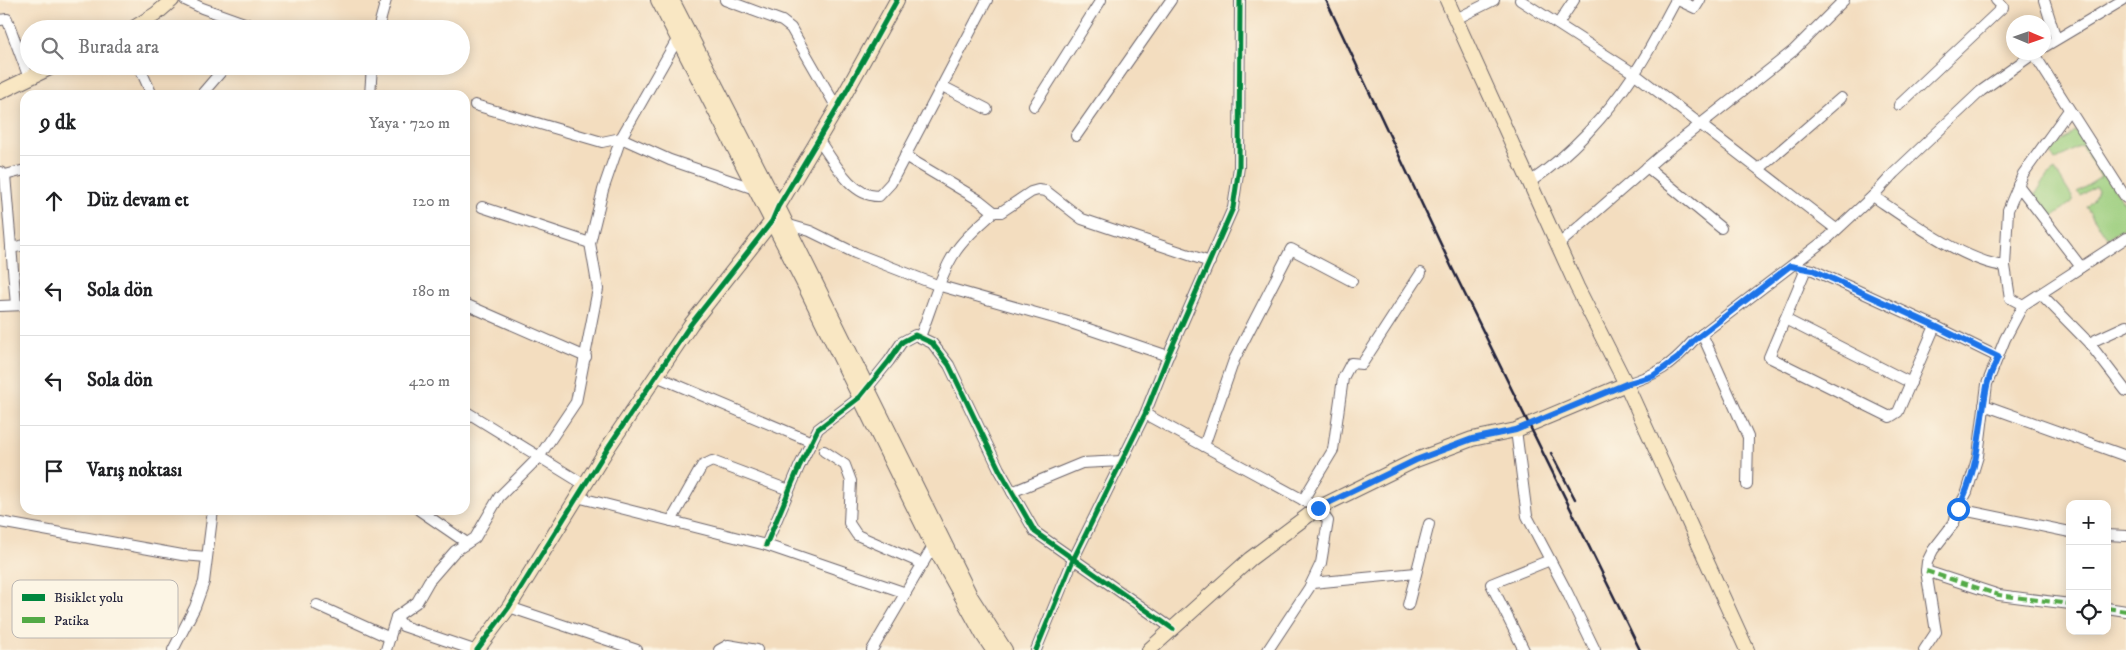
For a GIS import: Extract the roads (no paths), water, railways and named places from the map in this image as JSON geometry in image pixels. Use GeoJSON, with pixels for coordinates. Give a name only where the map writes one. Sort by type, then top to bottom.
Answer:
{"type":"FeatureCollection","features":[{"type":"Feature","properties":{"kind":"main road"},"geometry":{"type":"LineString","coordinates":[[146,20],[172,0]]}},
{"type":"Feature","properties":{"kind":"main road"},"geometry":{"type":"LineString","coordinates":[[658,0],[755,189],[864,393],[937,539],[982,635],[994,650]]}},
{"type":"Feature","properties":{"kind":"main road"},"geometry":{"type":"LineString","coordinates":[[672,0],[778,207],[864,393]]}},
{"type":"Feature","properties":{"kind":"main road"},"geometry":{"type":"LineString","coordinates":[[476,650],[509,607],[577,497],[691,324],[772,221],[778,207],[837,108],[897,0]]}},
{"type":"Feature","properties":{"kind":"main road"},"geometry":{"type":"LineString","coordinates":[[1447,0],[1577,287],[1626,384],[1747,650]]}},
{"type":"Feature","properties":{"kind":"main road"},"geometry":{"type":"LineString","coordinates":[[0,92],[35,75]]}},
{"type":"Feature","properties":{"kind":"main road"},"geometry":{"type":"LineString","coordinates":[[1149,650],[1250,559],[1318,508],[1416,460],[1472,439],[1516,430],[1626,384]]}},
{"type":"Feature","properties":{"kind":"main road"},"geometry":{"type":"LineString","coordinates":[[937,539],[1006,650]]}},
{"type":"Feature","properties":{"kind":"street"},"geometry":{"type":"LineString","coordinates":[[185,0],[235,20]]}},
{"type":"Feature","properties":{"kind":"street"},"geometry":{"type":"LineString","coordinates":[[380,20],[386,0]]}},
{"type":"Feature","properties":{"kind":"street"},"geometry":{"type":"LineString","coordinates":[[726,0],[782,21],[791,28],[837,108]]}},
{"type":"Feature","properties":{"kind":"street"},"geometry":{"type":"LineString","coordinates":[[818,139],[850,183],[869,196],[879,196],[891,183],[987,0]]}},
{"type":"Feature","properties":{"kind":"street"},"geometry":{"type":"LineString","coordinates":[[1034,106],[1101,0]]}},
{"type":"Feature","properties":{"kind":"street"},"geometry":{"type":"LineString","coordinates":[[1076,136],[1171,0]]}},
{"type":"Feature","properties":{"kind":"street"},"geometry":{"type":"LineString","coordinates":[[1036,650],[1073,560],[1145,414],[1168,356],[1233,208],[1239,167],[1240,0]]}},
{"type":"Feature","properties":{"kind":"street"},"geometry":{"type":"LineString","coordinates":[[1456,19],[1494,0]]}},
{"type":"Feature","properties":{"kind":"street"},"geometry":{"type":"LineString","coordinates":[[1520,0],[1635,74],[1836,229]]}},
{"type":"Feature","properties":{"kind":"street"},"geometry":{"type":"LineString","coordinates":[[1558,24],[1574,0]]}},
{"type":"Feature","properties":{"kind":"street"},"geometry":{"type":"LineString","coordinates":[[1530,182],[1554,166],[1610,108],[1635,74],[1677,0],[1695,8],[1700,0]]}},
{"type":"Feature","properties":{"kind":"street"},"geometry":{"type":"LineString","coordinates":[[1558,245],[1700,124],[1793,51],[1840,4],[1827,0]]}},
{"type":"Feature","properties":{"kind":"street"},"geometry":{"type":"LineString","coordinates":[[1899,106],[2003,8],[1996,0]]}},
{"type":"Feature","properties":{"kind":"street"},"geometry":{"type":"LineString","coordinates":[[2044,0],[2056,38]]}},
{"type":"Feature","properties":{"kind":"street"},"geometry":{"type":"LineString","coordinates":[[2051,42],[2123,0]]}},
{"type":"Feature","properties":{"kind":"street"},"geometry":{"type":"LineString","coordinates":[[0,20],[7,20],[20,54]]}},
{"type":"Feature","properties":{"kind":"street"},"geometry":{"type":"LineString","coordinates":[[386,650],[396,617],[417,602],[429,581],[455,551],[474,538],[499,497],[539,457],[576,402],[598,289],[590,243],[603,190],[621,138],[678,38]]}},
{"type":"Feature","properties":{"kind":"street"},"geometry":{"type":"LineString","coordinates":[[1626,384],[1653,376],[1678,358],[1693,341],[1836,229],[1873,196],[1894,173],[1981,91],[2025,60]]}},
{"type":"Feature","properties":{"kind":"street"},"geometry":{"type":"LineString","coordinates":[[2039,60],[2126,198]]}},
{"type":"Feature","properties":{"kind":"street"},"geometry":{"type":"LineString","coordinates":[[143,75],[150,90]]}},
{"type":"Feature","properties":{"kind":"street"},"geometry":{"type":"LineString","coordinates":[[205,90],[218,75]]}},
{"type":"Feature","properties":{"kind":"street"},"geometry":{"type":"LineString","coordinates":[[370,75],[370,90]]}},
{"type":"Feature","properties":{"kind":"street"},"geometry":{"type":"LineString","coordinates":[[942,86],[987,110]]}},
{"type":"Feature","properties":{"kind":"street"},"geometry":{"type":"LineString","coordinates":[[1759,169],[1840,98]]}},
{"type":"Feature","properties":{"kind":"street"},"geometry":{"type":"LineString","coordinates":[[475,105],[602,142],[621,138],[670,160],[755,189]]}},
{"type":"Feature","properties":{"kind":"street"},"geometry":{"type":"LineString","coordinates":[[2023,306],[2010,298],[2005,266],[2008,210],[2023,174],[2069,110]]}},
{"type":"Feature","properties":{"kind":"street"},"geometry":{"type":"LineString","coordinates":[[905,156],[979,200],[994,212],[1002,212],[1031,192],[1046,190],[1082,219],[1210,262]]}},
{"type":"Feature","properties":{"kind":"street"},"geometry":{"type":"LineString","coordinates":[[1648,167],[1721,228]]}},
{"type":"Feature","properties":{"kind":"street"},"geometry":{"type":"LineString","coordinates":[[20,171],[3,173],[20,299]]}},
{"type":"Feature","properties":{"kind":"street"},"geometry":{"type":"LineString","coordinates":[[2018,185],[2081,267]]}},
{"type":"Feature","properties":{"kind":"street"},"geometry":{"type":"LineString","coordinates":[[1873,196],[1921,228],[1968,254],[1991,265],[2005,266]]}},
{"type":"Feature","properties":{"kind":"street"},"geometry":{"type":"LineString","coordinates":[[482,206],[590,243]]}},
{"type":"Feature","properties":{"kind":"street"},"geometry":{"type":"LineString","coordinates":[[920,338],[942,277],[956,251],[974,229],[994,212]]}},
{"type":"Feature","properties":{"kind":"street"},"geometry":{"type":"LineString","coordinates":[[772,221],[810,230],[855,253],[940,286],[1068,322],[1168,356]]}},
{"type":"Feature","properties":{"kind":"street"},"geometry":{"type":"LineString","coordinates":[[1924,650],[1936,632],[1926,571],[1927,562],[1954,523],[1958,509],[1967,492],[1978,456],[1987,384],[2005,340],[2023,306],[2126,238]]}},
{"type":"Feature","properties":{"kind":"street"},"geometry":{"type":"LineString","coordinates":[[12,248],[20,246]]}},
{"type":"Feature","properties":{"kind":"street"},"geometry":{"type":"LineString","coordinates":[[1204,446],[1234,360],[1291,249],[1352,281]]}},
{"type":"Feature","properties":{"kind":"street"},"geometry":{"type":"LineString","coordinates":[[1790,266],[1813,270],[1998,357]]}},
{"type":"Feature","properties":{"kind":"street"},"geometry":{"type":"LineString","coordinates":[[1806,269],[1769,357],[1890,417],[1898,412],[1935,326]]}},
{"type":"Feature","properties":{"kind":"street"},"geometry":{"type":"LineString","coordinates":[[1303,500],[1333,450],[1343,378],[1351,363],[1362,364],[1421,273]]}},
{"type":"Feature","properties":{"kind":"street"},"geometry":{"type":"LineString","coordinates":[[2041,294],[2089,344],[2126,391]]}},
{"type":"Feature","properties":{"kind":"street"},"geometry":{"type":"LineString","coordinates":[[0,306],[20,305]]}},
{"type":"Feature","properties":{"kind":"street"},"geometry":{"type":"LineString","coordinates":[[470,306],[586,357]]}},
{"type":"Feature","properties":{"kind":"street"},"geometry":{"type":"LineString","coordinates":[[1785,318],[1911,383]]}},
{"type":"Feature","properties":{"kind":"street"},"geometry":{"type":"LineString","coordinates":[[2089,344],[2126,326]]}},
{"type":"Feature","properties":{"kind":"street"},"geometry":{"type":"LineString","coordinates":[[1702,334],[1748,437],[1748,485]]}},
{"type":"Feature","properties":{"kind":"street"},"geometry":{"type":"LineString","coordinates":[[766,545],[789,490],[818,429],[864,393],[902,342],[915,335],[932,343],[949,365],[998,469],[1035,532],[1172,629]]}},
{"type":"Feature","properties":{"kind":"street"},"geometry":{"type":"LineString","coordinates":[[656,376],[812,442]]}},
{"type":"Feature","properties":{"kind":"street"},"geometry":{"type":"LineString","coordinates":[[1984,405],[2126,456]]}},
{"type":"Feature","properties":{"kind":"street"},"geometry":{"type":"LineString","coordinates":[[470,414],[585,485]]}},
{"type":"Feature","properties":{"kind":"street"},"geometry":{"type":"LineString","coordinates":[[1145,414],[1318,508],[1328,521],[1321,563],[1312,583],[1268,650]]}},
{"type":"Feature","properties":{"kind":"street"},"geometry":{"type":"LineString","coordinates":[[1516,430],[1527,516],[1595,650]]}},
{"type":"Feature","properties":{"kind":"street"},"geometry":{"type":"LineString","coordinates":[[824,451],[845,465],[851,481],[849,523],[857,535],[923,564]]}},
{"type":"Feature","properties":{"kind":"street"},"geometry":{"type":"LineString","coordinates":[[671,521],[702,466],[712,461],[789,490]]}},
{"type":"Feature","properties":{"kind":"street"},"geometry":{"type":"LineString","coordinates":[[1012,492],[1082,463],[1122,461]]}},
{"type":"Feature","properties":{"kind":"street"},"geometry":{"type":"LineString","coordinates":[[577,497],[766,545],[906,593]]}},
{"type":"Feature","properties":{"kind":"street"},"geometry":{"type":"LineString","coordinates":[[1958,509],[2066,531]]}},
{"type":"Feature","properties":{"kind":"street"},"geometry":{"type":"LineString","coordinates":[[173,650],[195,607],[204,582],[212,515]]}},
{"type":"Feature","properties":{"kind":"street"},"geometry":{"type":"LineString","coordinates":[[426,515],[467,543]]}},
{"type":"Feature","properties":{"kind":"street"},"geometry":{"type":"LineString","coordinates":[[0,522],[153,550],[207,557]]}},
{"type":"Feature","properties":{"kind":"street"},"geometry":{"type":"LineString","coordinates":[[1408,605],[1429,524]]}},
{"type":"Feature","properties":{"kind":"street"},"geometry":{"type":"LineString","coordinates":[[2111,535],[2126,536]]}},
{"type":"Feature","properties":{"kind":"street"},"geometry":{"type":"LineString","coordinates":[[872,650],[937,539]]}},
{"type":"Feature","properties":{"kind":"street"},"geometry":{"type":"LineString","coordinates":[[1524,650],[1491,584],[1550,560]]}},
{"type":"Feature","properties":{"kind":"street"},"geometry":{"type":"LineString","coordinates":[[1926,571],[2000,595],[2066,603]]}},
{"type":"Feature","properties":{"kind":"street"},"geometry":{"type":"LineString","coordinates":[[1312,583],[1416,573]]}},
{"type":"Feature","properties":{"kind":"street"},"geometry":{"type":"LineString","coordinates":[[317,605],[390,638]]}},
{"type":"Feature","properties":{"kind":"street"},"geometry":{"type":"LineString","coordinates":[[509,607],[636,650]]}},
{"type":"Feature","properties":{"kind":"street"},"geometry":{"type":"LineString","coordinates":[[2111,608],[2126,610]]}},
{"type":"Feature","properties":{"kind":"street"},"geometry":{"type":"LineString","coordinates":[[396,617],[403,626],[476,650]]}},
{"type":"Feature","properties":{"kind":"street"},"geometry":{"type":"LineString","coordinates":[[719,650],[728,645],[757,650]]}},
{"type":"Feature","properties":{"kind":"railway"},"geometry":{"type":"LineString","coordinates":[[1326,0],[1452,268],[1640,650]]}},
{"type":"Feature","properties":{"kind":"railway"},"geometry":{"type":"LineString","coordinates":[[1551,453],[1575,499]]}}]}
